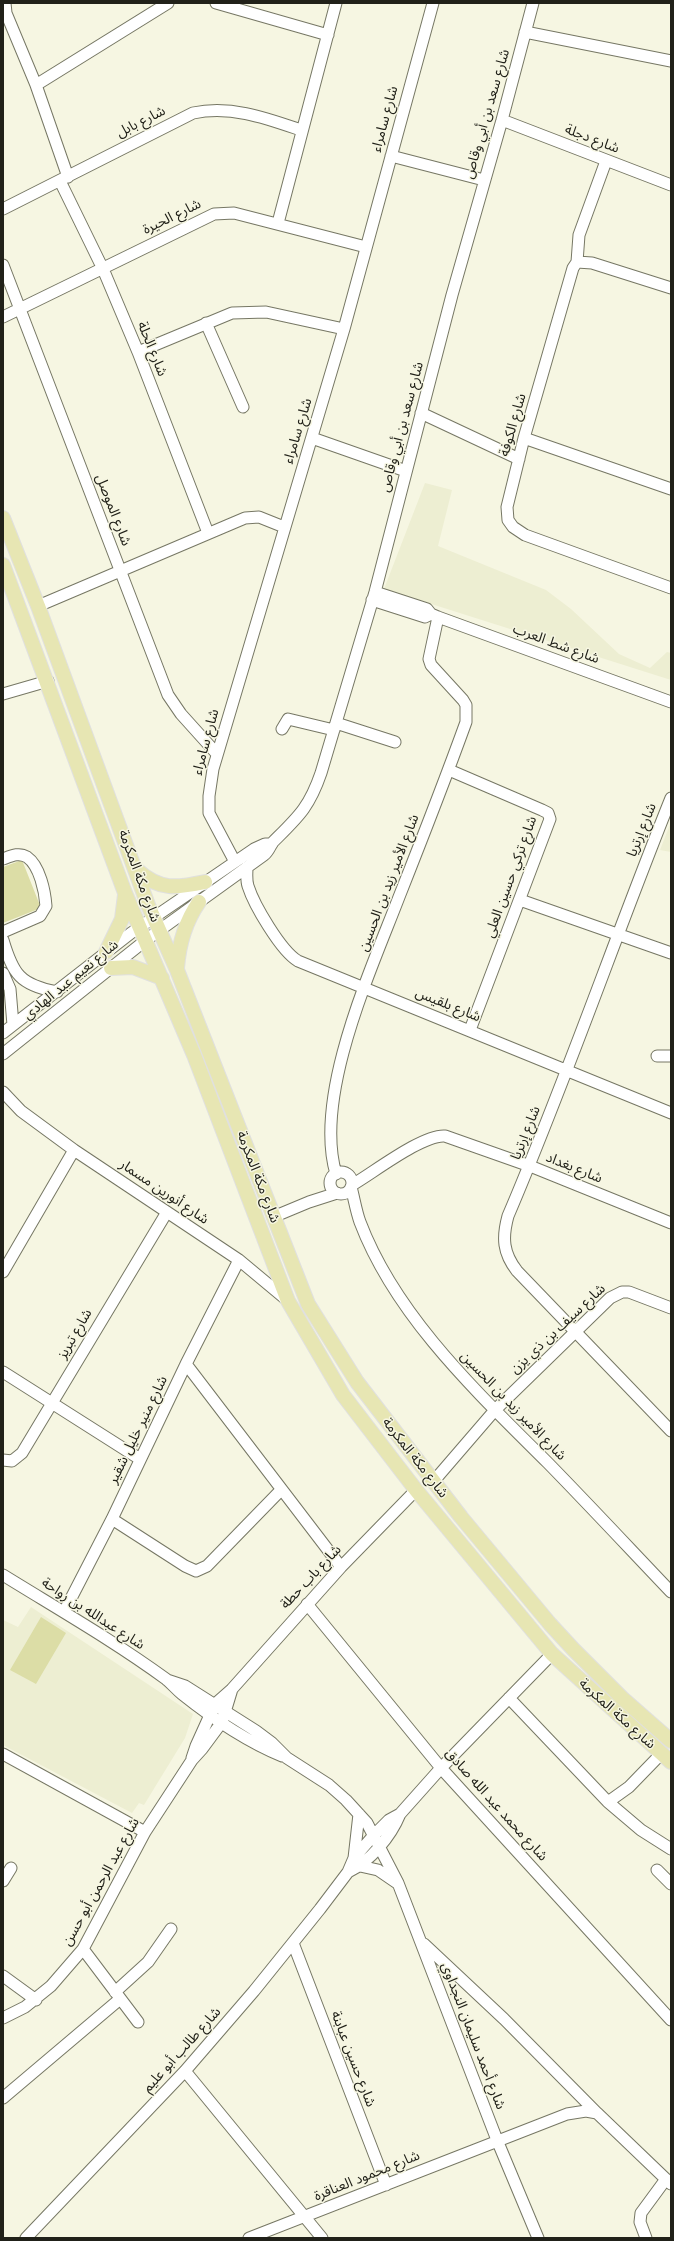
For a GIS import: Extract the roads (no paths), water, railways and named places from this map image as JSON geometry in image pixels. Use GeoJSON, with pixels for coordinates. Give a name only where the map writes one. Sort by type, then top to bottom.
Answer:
{"type":"FeatureCollection","features":[{"type":"Feature","properties":{"kind":"main road","name":"شارع مكة المكرمة"},"geometry":{"type":"LineString","coordinates":[[3,518],[38,606],[159,930],[177,970],[308,1304],[357,1382],[433,1482],[550,1624],[655,1729],[671,1741]]}},
{"type":"Feature","properties":{"kind":"main road","name":"شارع مكة المكرمة"},"geometry":{"type":"LineString","coordinates":[[3,565],[48,681],[125,893],[162,978],[288,1301],[343,1395],[416,1490],[552,1654],[666,1758]]}},
{"type":"Feature","properties":{"kind":"main road"},"geometry":{"type":"LineString","coordinates":[[137,870],[150,881],[163,886],[184,886],[205,882]]}},
{"type":"Feature","properties":{"kind":"main road"},"geometry":{"type":"LineString","coordinates":[[106,952],[122,919],[125,893]]}},
{"type":"Feature","properties":{"kind":"main road"},"geometry":{"type":"LineString","coordinates":[[177,970],[181,940],[192,913],[199,902]]}},
{"type":"Feature","properties":{"kind":"main road"},"geometry":{"type":"LineString","coordinates":[[111,968],[133,968],[162,978]]}},
{"type":"Feature","properties":{"kind":"main road"},"geometry":{"type":"LineString","coordinates":[[655,1729],[671,1735]]}},
{"type":"Feature","properties":{"kind":"street","name":"شارع الحلة"},"geometry":{"type":"LineString","coordinates":[[5,3],[6,13],[36,85],[64,179],[138,352],[208,533]]}},
{"type":"Feature","properties":{"kind":"street"},"geometry":{"type":"LineString","coordinates":[[36,85],[168,3]]}},
{"type":"Feature","properties":{"kind":"street"},"geometry":{"type":"LineString","coordinates":[[216,3],[328,35]]}},
{"type":"Feature","properties":{"kind":"street"},"geometry":{"type":"LineString","coordinates":[[278,223],[301,130],[336,3]]}},
{"type":"Feature","properties":{"kind":"street","name":"شارع سامراء"},"geometry":{"type":"LineString","coordinates":[[235,862],[212,822],[208,807],[217,754],[344,329],[433,3]]}},
{"type":"Feature","properties":{"kind":"street","name":"شارع سعد بن أبي وقاص"},"geometry":{"type":"LineString","coordinates":[[159,930],[233,878],[269,850],[272,844],[299,818],[311,800],[335,727],[374,596],[421,413],[533,3]]}},
{"type":"Feature","properties":{"kind":"street"},"geometry":{"type":"LineString","coordinates":[[525,32],[671,61]]}},
{"type":"Feature","properties":{"kind":"street","name":"شارع بابل"},"geometry":{"type":"LineString","coordinates":[[3,209],[193,113],[210,109],[231,110],[264,117],[301,130]]}},
{"type":"Feature","properties":{"kind":"street","name":"شارع دجلة"},"geometry":{"type":"LineString","coordinates":[[502,120],[671,185]]}},
{"type":"Feature","properties":{"kind":"street"},"geometry":{"type":"LineString","coordinates":[[391,156],[484,180]]}},
{"type":"Feature","properties":{"kind":"street","name":"شارع الكوفة"},"geometry":{"type":"LineString","coordinates":[[606,161],[579,235],[577,262],[573,268],[524,438],[507,507],[507,513],[512,527],[525,535],[671,588]]}},
{"type":"Feature","properties":{"kind":"street","name":"شارع الحيرة"},"geometry":{"type":"LineString","coordinates":[[3,317],[214,214],[234,213],[278,223],[366,247]]}},
{"type":"Feature","properties":{"kind":"street"},"geometry":{"type":"LineString","coordinates":[[577,262],[592,263],[671,288]]}},
{"type":"Feature","properties":{"kind":"street","name":"شارع الموصل"},"geometry":{"type":"LineString","coordinates":[[3,265],[168,695],[181,714],[217,754]]}},
{"type":"Feature","properties":{"kind":"street"},"geometry":{"type":"LineString","coordinates":[[138,352],[232,313],[254,311],[283,315],[344,329]]}},
{"type":"Feature","properties":{"kind":"street"},"geometry":{"type":"LineString","coordinates":[[206,323],[243,407]]}},
{"type":"Feature","properties":{"kind":"street"},"geometry":{"type":"LineString","coordinates":[[421,413],[519,459]]}},
{"type":"Feature","properties":{"kind":"street"},"geometry":{"type":"LineString","coordinates":[[312,438],[406,471]]}},
{"type":"Feature","properties":{"kind":"street"},"geometry":{"type":"LineString","coordinates":[[524,438],[671,489]]}},
{"type":"Feature","properties":{"kind":"street"},"geometry":{"type":"LineString","coordinates":[[38,606],[208,533],[253,517],[265,519],[284,528]]}},
{"type":"Feature","properties":{"kind":"street","name":"شارع شط العرب"},"geometry":{"type":"LineString","coordinates":[[374,596],[425,617],[435,616],[671,702]]}},
{"type":"Feature","properties":{"kind":"street","name":"شارع الأمير زيد بن الحسين"},"geometry":{"type":"LineString","coordinates":[[333,1178],[331,1143],[336,1085],[342,1057],[364,988],[449,770],[466,722],[467,711],[464,700],[431,665],[430,652],[435,616]]}},
{"type":"Feature","properties":{"kind":"street"},"geometry":{"type":"LineString","coordinates":[[3,694],[48,681]]}},
{"type":"Feature","properties":{"kind":"street"},"geometry":{"type":"LineString","coordinates":[[282,729],[288,719],[335,727],[395,742]]}},
{"type":"Feature","properties":{"kind":"street","name":"شارع تركي حسين العلي"},"geometry":{"type":"LineString","coordinates":[[449,770],[542,810],[548,813],[550,819],[470,1030]]}},
{"type":"Feature","properties":{"kind":"street","name":"شارع إرتريا"},"geometry":{"type":"LineString","coordinates":[[671,798],[567,1071],[504,1231],[506,1256],[517,1271],[671,1431]]}},
{"type":"Feature","properties":{"kind":"street","name":"شارع سعد بن أبي وقاص"},"geometry":{"type":"LineString","coordinates":[[154,917],[260,846],[272,844]]}},
{"type":"Feature","properties":{"kind":"street"},"geometry":{"type":"LineString","coordinates":[[3,859],[19,855],[26,857],[31,861],[39,878],[46,906],[40,916],[3,932]]}},
{"type":"Feature","properties":{"kind":"street","name":"شارع بلقيس"},"geometry":{"type":"LineString","coordinates":[[248,867],[248,886],[278,941],[289,955],[298,961],[671,1113]]}},
{"type":"Feature","properties":{"kind":"street"},"geometry":{"type":"LineString","coordinates":[[233,878],[248,886]]}},
{"type":"Feature","properties":{"kind":"street"},"geometry":{"type":"LineString","coordinates":[[520,900],[671,953]]}},
{"type":"Feature","properties":{"kind":"street","name":"شارع نعيم عبد الهادي"},"geometry":{"type":"LineString","coordinates":[[3,1033],[106,952],[154,917]]}},
{"type":"Feature","properties":{"kind":"street","name":"شارع نعيم عبد الهادي"},"geometry":{"type":"LineString","coordinates":[[3,1054],[159,930]]}},
{"type":"Feature","properties":{"kind":"street"},"geometry":{"type":"LineString","coordinates":[[3,940],[14,972],[24,982],[34,987],[56,992]]}},
{"type":"Feature","properties":{"kind":"street"},"geometry":{"type":"LineString","coordinates":[[3,973],[10,989],[13,1025]]}},
{"type":"Feature","properties":{"kind":"street"},"geometry":{"type":"LineString","coordinates":[[657,1056],[671,1056]]}},
{"type":"Feature","properties":{"kind":"street","name":"شارع أنورين مسمار"},"geometry":{"type":"LineString","coordinates":[[3,1092],[21,1111]]}},
{"type":"Feature","properties":{"kind":"street","name":"شارع أنورين مسمار"},"geometry":{"type":"LineString","coordinates":[[3,1102],[21,1111],[74,1150],[239,1260],[288,1301]]}},
{"type":"Feature","properties":{"kind":"street","name":"شارع بغداد"},"geometry":{"type":"LineString","coordinates":[[351,1183],[438,1136],[455,1138],[530,1166],[671,1223]]}},
{"type":"Feature","properties":{"kind":"street"},"geometry":{"type":"LineString","coordinates":[[3,1272],[74,1150]]}},
{"type":"Feature","properties":{"kind":"street"},"geometry":{"type":"LineString","coordinates":[[273,1217],[309,1202],[347,1192],[351,1183],[344,1172],[333,1178],[309,1202]]}},
{"type":"Feature","properties":{"kind":"street"},"geometry":{"type":"LineString","coordinates":[[333,1178],[332,1189],[339,1193]]}},
{"type":"Feature","properties":{"kind":"street","name":"شارع الأمير زيد بن الحسين"},"geometry":{"type":"LineString","coordinates":[[351,1183],[360,1221]]}},
{"type":"Feature","properties":{"kind":"street","name":"شارع الأمير زيد بن الحسين"},"geometry":{"type":"LineString","coordinates":[[339,1193],[360,1221],[380,1262],[397,1292],[424,1329],[469,1384],[671,1592]]}},
{"type":"Feature","properties":{"kind":"street","name":"شارع تبريز"},"geometry":{"type":"LineString","coordinates":[[3,1460],[12,1461],[22,1453],[167,1212]]}},
{"type":"Feature","properties":{"kind":"street","name":"شارع منير خليل شقير"},"geometry":{"type":"LineString","coordinates":[[64,1612],[112,1519],[186,1364],[239,1260]]}},
{"type":"Feature","properties":{"kind":"street","name":"شارع سيف بن ذي يزن"},"geometry":{"type":"LineString","coordinates":[[433,1482],[495,1410],[576,1333],[610,1298],[622,1292],[638,1295],[671,1308]]}},
{"type":"Feature","properties":{"kind":"street"},"geometry":{"type":"LineString","coordinates":[[186,1364],[340,1567]]}},
{"type":"Feature","properties":{"kind":"street"},"geometry":{"type":"LineString","coordinates":[[3,1372],[140,1459]]}},
{"type":"Feature","properties":{"kind":"street"},"geometry":{"type":"LineString","coordinates":[[112,1519],[185,1566],[196,1571],[207,1566],[281,1490]]}},
{"type":"Feature","properties":{"kind":"street","name":"شارع باب حطة"},"geometry":{"type":"LineString","coordinates":[[215,1704],[232,1689],[340,1567],[416,1490]]}},
{"type":"Feature","properties":{"kind":"street","name":"شارع عبدالله بن رواحة"},"geometry":{"type":"LineString","coordinates":[[3,1575],[64,1612],[167,1680],[181,1693],[211,1715],[224,1717],[272,1743],[287,1758],[329,1784],[359,1814],[374,1835],[379,1845]]}},
{"type":"Feature","properties":{"kind":"street","name":"شارع محمد عبد الله صادق"},"geometry":{"type":"LineString","coordinates":[[307,1604],[441,1768],[671,2020]]}},
{"type":"Feature","properties":{"kind":"street","name":"شارع طالب أبو عليم"},"geometry":{"type":"LineString","coordinates":[[357,1862],[379,1845],[395,1826],[400,1814],[441,1768],[552,1654]]}},
{"type":"Feature","properties":{"kind":"street","name":"شارع عبدالله بن رواحة"},"geometry":{"type":"LineString","coordinates":[[167,1680],[185,1686],[215,1704],[224,1717]]}},
{"type":"Feature","properties":{"kind":"street","name":"شارع باب حطة"},"geometry":{"type":"LineString","coordinates":[[224,1717],[232,1689]]}},
{"type":"Feature","properties":{"kind":"street"},"geometry":{"type":"LineString","coordinates":[[509,1698],[608,1802],[641,1830],[671,1849]]}},
{"type":"Feature","properties":{"kind":"street","name":"شارع عبد الرحمن أبو حسن"},"geometry":{"type":"LineString","coordinates":[[192,1760],[196,1746],[215,1704]]}},
{"type":"Feature","properties":{"kind":"street","name":"شارع عبد الرحمن أبو حسن"},"geometry":{"type":"LineString","coordinates":[[3,2018],[36,2000],[65,1973],[83,1949],[145,1832],[192,1760],[202,1749],[224,1717]]}},
{"type":"Feature","properties":{"kind":"street"},"geometry":{"type":"LineString","coordinates":[[3,1754],[145,1832]]}},
{"type":"Feature","properties":{"kind":"street"},"geometry":{"type":"LineString","coordinates":[[608,1802],[666,1758]]}},
{"type":"Feature","properties":{"kind":"street"},"geometry":{"type":"LineString","coordinates":[[359,1814],[357,1862],[378,1870],[398,1883]]}},
{"type":"Feature","properties":{"kind":"street","name":"شارع طالب أبو عليم"},"geometry":{"type":"LineString","coordinates":[[26,2238],[185,2071],[254,1991],[292,1944],[357,1862],[374,1835],[389,1820],[400,1814]]}},
{"type":"Feature","properties":{"kind":"street","name":"شارع أحمد سليمان النجداوي"},"geometry":{"type":"LineString","coordinates":[[379,1845],[398,1883],[497,2140],[538,2238]]}},
{"type":"Feature","properties":{"kind":"street"},"geometry":{"type":"LineString","coordinates":[[3,1881],[11,1868]]}},
{"type":"Feature","properties":{"kind":"street"},"geometry":{"type":"LineString","coordinates":[[657,1870],[671,1884]]}},
{"type":"Feature","properties":{"kind":"street"},"geometry":{"type":"LineString","coordinates":[[3,2098],[118,1995],[148,1962],[171,1929]]}},
{"type":"Feature","properties":{"kind":"street"},"geometry":{"type":"LineString","coordinates":[[420,1941],[504,2019],[668,2182],[641,2213],[640,2222],[646,2238]]}},
{"type":"Feature","properties":{"kind":"street","name":"شارع حسين عبابنة"},"geometry":{"type":"LineString","coordinates":[[292,1944],[386,2185]]}},
{"type":"Feature","properties":{"kind":"street"},"geometry":{"type":"LineString","coordinates":[[83,1949],[138,2022]]}},
{"type":"Feature","properties":{"kind":"street"},"geometry":{"type":"LineString","coordinates":[[3,1976],[36,2000]]}},
{"type":"Feature","properties":{"kind":"street"},"geometry":{"type":"LineString","coordinates":[[185,2071],[303,2217],[322,2238]]}},
{"type":"Feature","properties":{"kind":"street","name":"شارع محمود العناقرة"},"geometry":{"type":"LineString","coordinates":[[249,2238],[497,2140],[567,2114],[586,2111],[597,2113]]}}]}
